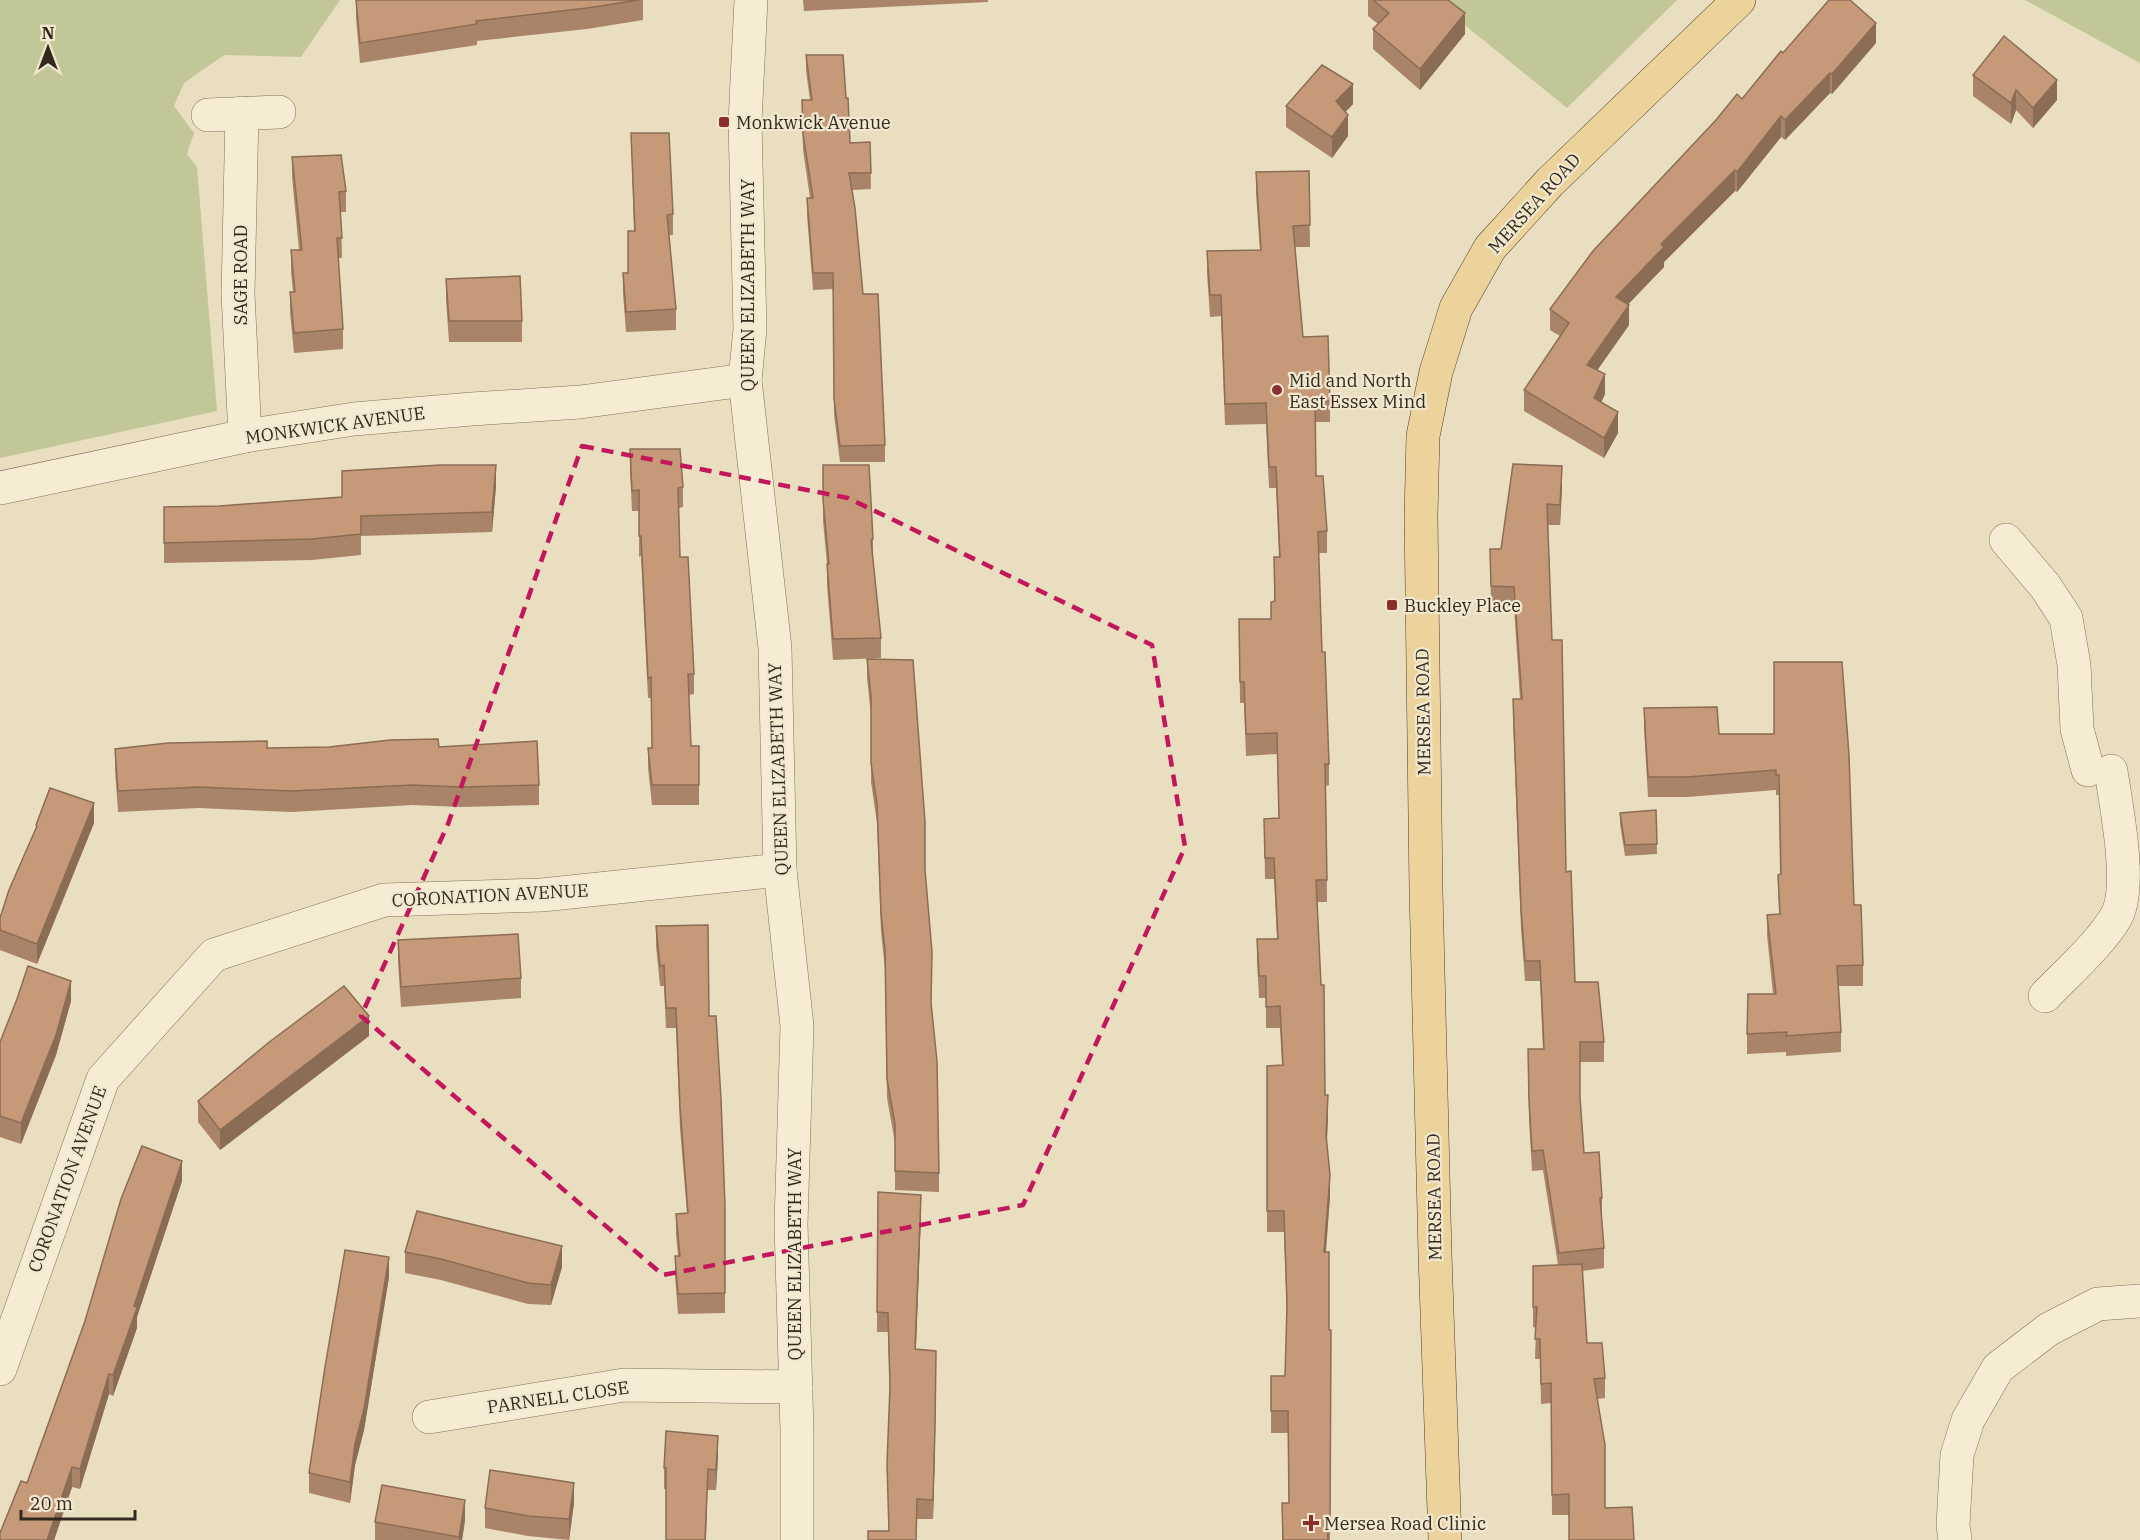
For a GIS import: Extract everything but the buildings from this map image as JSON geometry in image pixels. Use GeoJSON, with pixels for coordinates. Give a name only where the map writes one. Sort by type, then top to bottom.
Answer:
{"type":"FeatureCollection","features":[{"type":"Feature","properties":{"kind":"main road","name":"MERSEA ROAD"},"geometry":{"type":"LineString","coordinates":[[1445,1540],[1426,890],[1421,516],[1423,436],[1436,372],[1456,308],[1490,248],[1550,182],[1740,0]]}},
{"type":"Feature","properties":{"kind":"street","name":"QUEEN ELIZABETH WAY"},"geometry":{"type":"LineString","coordinates":[[751,0],[745,122],[750,329],[745,380],[775,648],[780,870],[797,1026],[791,1224],[796,1387],[797,1540]]}},
{"type":"Feature","properties":{"kind":"street"},"geometry":{"type":"LineString","coordinates":[[208,115],[279,112]]}},
{"type":"Feature","properties":{"kind":"street","name":"SAGE ROAD"},"geometry":{"type":"LineString","coordinates":[[242,113],[237,294],[245,436]]}},
{"type":"Feature","properties":{"kind":"street","name":"MONKWICK AVENUE"},"geometry":{"type":"LineString","coordinates":[[0,488],[245,436],[354,419],[580,402],[745,380]]}},
{"type":"Feature","properties":{"kind":"street"},"geometry":{"type":"LineString","coordinates":[[2006,540],[2045,586],[2066,618],[2074,665],[2077,729],[2102,771],[2122,857],[2123,893],[2116,916],[2100,937],[2045,996]]}},
{"type":"Feature","properties":{"kind":"street","name":"CORONATION AVENUE"},"geometry":{"type":"LineString","coordinates":[[0,1369],[103,1079],[214,955],[384,900],[542,895],[780,870]]}},
{"type":"Feature","properties":{"kind":"street"},"geometry":{"type":"LineString","coordinates":[[1955,1540],[1953,1524],[1957,1455],[1968,1420],[1998,1368],[2049,1329],[2098,1304],[2140,1301]]}},
{"type":"Feature","properties":{"kind":"street","name":"PARNELL CLOSE"},"geometry":{"type":"LineString","coordinates":[[429,1417],[624,1386],[796,1387]]}},
{"type":"Feature","properties":{"kind":"highlighted area"},"geometry":{"type":"Polygon","coordinates":[[[582,446],[848,498],[1152,645],[1185,847],[1023,1205],[663,1275],[361,1016],[448,824],[582,446]]]}},
{"type":"Feature","properties":{"kind":"green space"},"geometry":{"type":"Polygon","coordinates":[[[0,0],[340,0],[301,57],[224,55],[184,83],[174,106],[194,133],[187,154],[197,167],[217,411],[0,458],[0,0]]]}},
{"type":"Feature","properties":{"kind":"green space"},"geometry":{"type":"Polygon","coordinates":[[[1434,0],[1677,0],[1567,108],[1434,0]]]}},
{"type":"Feature","properties":{"kind":"green space"},"geometry":{"type":"Polygon","coordinates":[[[2025,0],[2140,0],[2140,63],[2025,0]]]}},
{"type":"Feature","properties":{"kind":"place","name":"Monkwick Avenue"},"geometry":{"type":"Point","coordinates":[724,122]}},
{"type":"Feature","properties":{"kind":"place","name":"Mid and North East Essex Mind"},"geometry":{"type":"Point","coordinates":[1277,390]}},
{"type":"Feature","properties":{"kind":"place","name":"Buckley Place"},"geometry":{"type":"Point","coordinates":[1392,605]}},
{"type":"Feature","properties":{"kind":"place","name":"Mersea Road Clinic"},"geometry":{"type":"Point","coordinates":[1311,1523]}}]}
